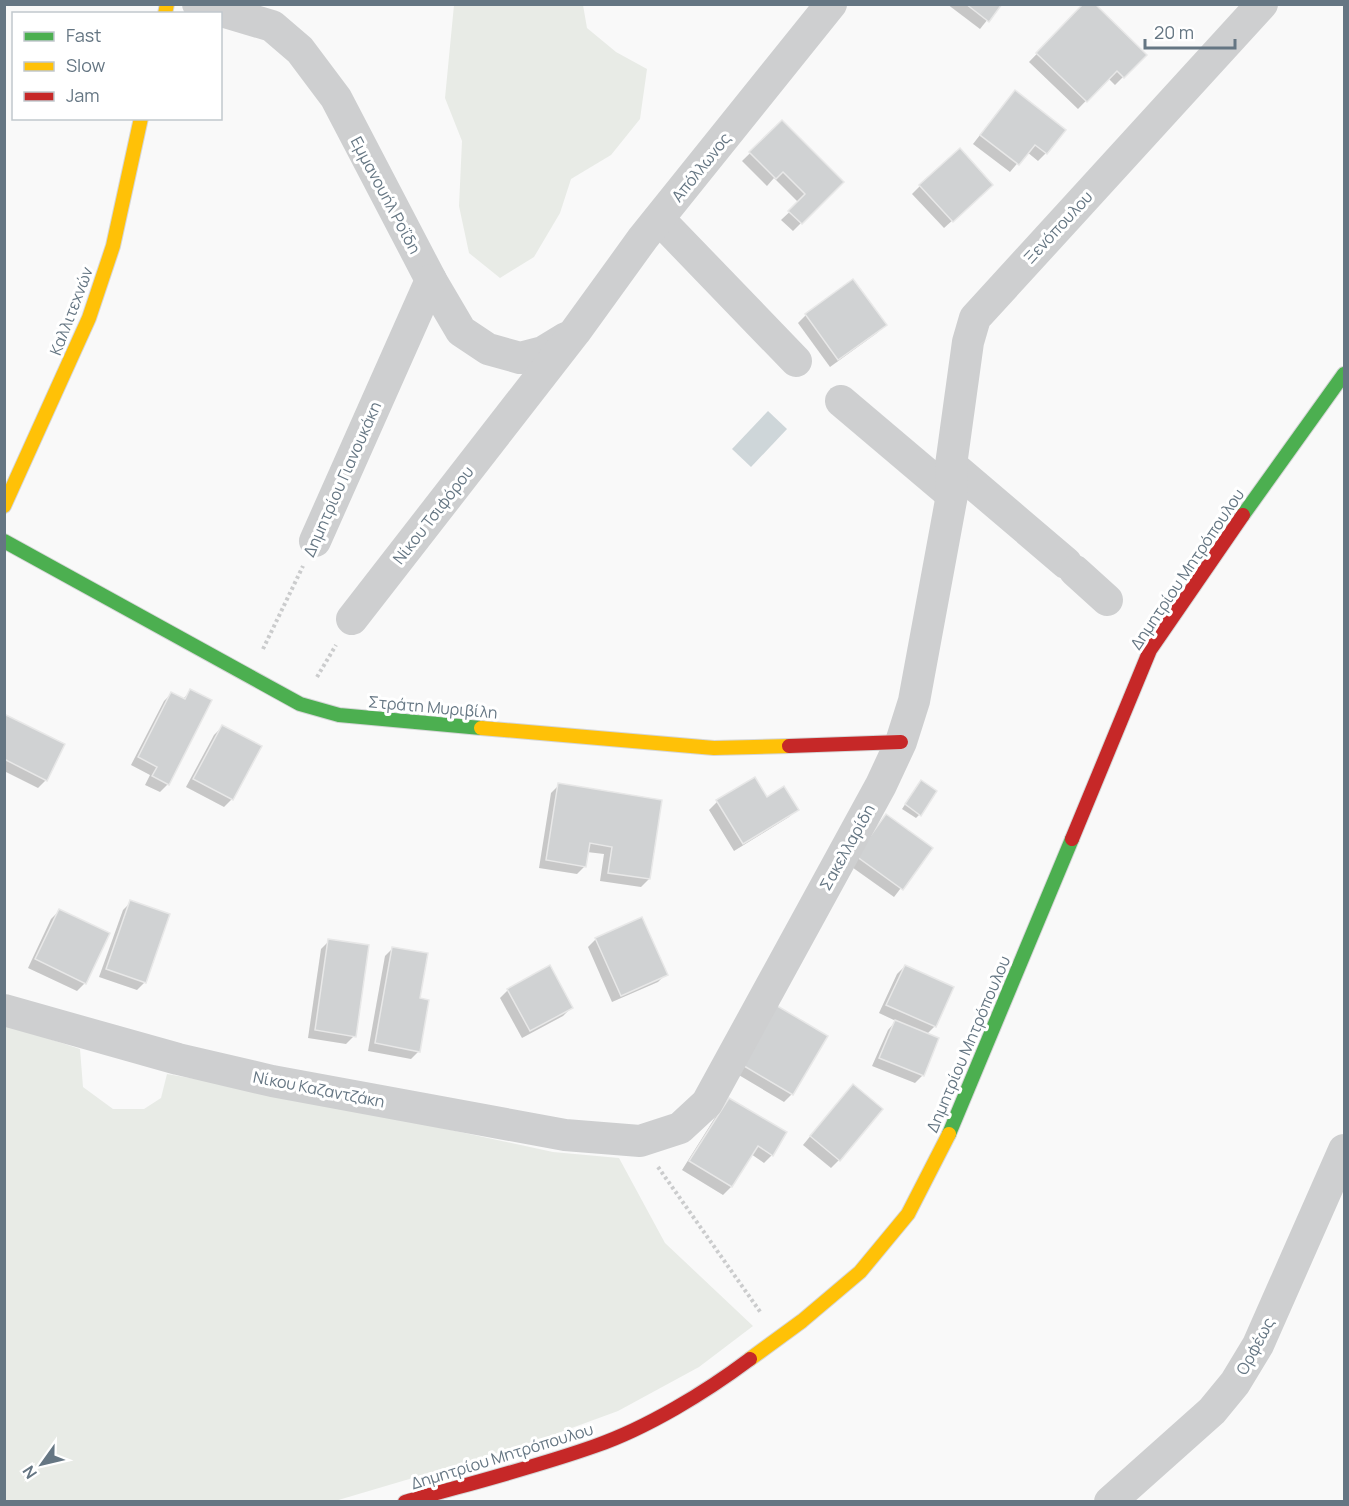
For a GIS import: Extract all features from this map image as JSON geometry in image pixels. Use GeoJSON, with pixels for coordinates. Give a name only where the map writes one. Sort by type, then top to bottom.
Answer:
{"type":"FeatureCollection","features":[{"type":"Feature","properties":{"kind":"street","name":"Εμμανουήλ Ροΐδη"},"geometry":{"type":"LineString","coordinates":[[198,4],[272,26],[300,50],[336,98],[431,280],[461,331],[488,349],[520,358],[543,352],[575,332]]}},
{"type":"Feature","properties":{"kind":"street","name":"Απόλλωνος"},"geometry":{"type":"LineString","coordinates":[[575,332],[659,219],[831,4]]}},
{"type":"Feature","properties":{"kind":"street","name":"Ξενόπουλου"},"geometry":{"type":"LineString","coordinates":[[951,480],[968,342],[975,318],[1262,4]]}},
{"type":"Feature","properties":{"kind":"street","name":"Καλλιτεχνών"},"geometry":{"type":"LineString","coordinates":[[4,506],[89,318],[113,246],[141,120]]}},
{"type":"Feature","properties":{"kind":"street"},"geometry":{"type":"LineString","coordinates":[[659,219],[796,361]]}},
{"type":"Feature","properties":{"kind":"street","name":"Δημητρίου Γιανουκάκη"},"geometry":{"type":"LineString","coordinates":[[315,542],[431,280]]}},
{"type":"Feature","properties":{"kind":"street","name":"Νίκου Τσιφόρου"},"geometry":{"type":"LineString","coordinates":[[352,619],[575,332]]}},
{"type":"Feature","properties":{"kind":"street","name":"Δημητρίου Μητρόπουλου"},"geometry":{"type":"LineString","coordinates":[[405,1502],[596,1446],[666,1414],[731,1374],[860,1272],[908,1214],[955,1122],[1150,650],[1235,525],[1344,374]]}},
{"type":"Feature","properties":{"kind":"street"},"geometry":{"type":"LineString","coordinates":[[841,401],[1070,567],[1107,600]]}},
{"type":"Feature","properties":{"kind":"street","name":"Σακελλαρίδη"},"geometry":{"type":"LineString","coordinates":[[640,1141],[680,1128],[707,1103],[881,786],[901,742],[914,701],[951,480]]}},
{"type":"Feature","properties":{"kind":"street","name":"Στράτη Μυριβίλη"},"geometry":{"type":"LineString","coordinates":[[4,541],[300,704],[339,715],[714,748],[901,742]]}},
{"type":"Feature","properties":{"kind":"street","name":"Νίκου Καζαντζάκη"},"geometry":{"type":"LineString","coordinates":[[4,1010],[178,1059],[272,1081],[565,1135],[640,1141]]}},
{"type":"Feature","properties":{"kind":"street","name":"Ορφέως"},"geometry":{"type":"LineString","coordinates":[[1110,1502],[1212,1411],[1235,1383],[1258,1345],[1344,1150]]}},
{"type":"Feature","properties":{"kind":"path","name":"Δημητρίου Γιανουκάκη"},"geometry":{"type":"LineString","coordinates":[[249,676],[315,542]]}},
{"type":"Feature","properties":{"kind":"path"},"geometry":{"type":"LineString","coordinates":[[300,704],[352,619]]}},
{"type":"Feature","properties":{"kind":"path"},"geometry":{"type":"LineString","coordinates":[[640,1141],[778,1338]]}},
{"type":"Feature","properties":{"kind":"shaded area"},"geometry":{"type":"Polygon","coordinates":[[[454,5],[583,5],[587,28],[616,52],[647,69],[640,119],[611,155],[571,179],[560,213],[534,257],[500,278],[469,253],[459,206],[462,141],[445,98],[454,5]]]}},
{"type":"Feature","properties":{"kind":"shaded area"},"geometry":{"type":"Polygon","coordinates":[[[768,411],[787,429],[751,467],[732,449],[768,411]]]}},
{"type":"Feature","properties":{"kind":"shaded area"},"geometry":{"type":"Polygon","coordinates":[[[4,1024],[80,1049],[83,1087],[113,1109],[144,1109],[161,1098],[167,1074],[293,1096],[553,1152],[619,1158],[665,1243],[753,1326],[699,1367],[618,1411],[528,1444],[335,1501],[5,1501],[4,1024]]]}},
{"type":"Feature","properties":{"kind":"building"},"geometry":{"type":"Polygon","coordinates":[[[966,4],[1002,4],[989,22],[966,4]]]}},
{"type":"Feature","properties":{"kind":"building"},"geometry":{"type":"Polygon","coordinates":[[[1083,4],[1095,4],[1147,55],[1124,78],[1117,71],[1087,102],[1036,53],[1083,4]]]}},
{"type":"Feature","properties":{"kind":"building"},"geometry":{"type":"Polygon","coordinates":[[[1015,90],[1066,130],[1047,154],[1035,145],[1019,165],[980,135],[1015,90]]]}},
{"type":"Feature","properties":{"kind":"building"},"geometry":{"type":"Polygon","coordinates":[[[782,120],[844,182],[802,224],[788,211],[805,194],[783,172],[776,179],[749,152],[782,120]]]}},
{"type":"Feature","properties":{"kind":"building"},"geometry":{"type":"Polygon","coordinates":[[[960,148],[993,185],[953,222],[919,185],[960,148]]]}},
{"type":"Feature","properties":{"kind":"building"},"geometry":{"type":"Polygon","coordinates":[[[853,279],[887,325],[838,360],[805,314],[853,279]]]}},
{"type":"Feature","properties":{"kind":"building"},"geometry":{"type":"Polygon","coordinates":[[[190,689],[212,700],[169,785],[152,776],[157,767],[138,757],[171,692],[185,699],[190,689]]]}},
{"type":"Feature","properties":{"kind":"building"},"geometry":{"type":"Polygon","coordinates":[[[4,714],[65,744],[47,781],[4,759],[4,714]]]}},
{"type":"Feature","properties":{"kind":"building"},"geometry":{"type":"Polygon","coordinates":[[[222,725],[262,746],[233,800],[193,779],[222,725]]]}},
{"type":"Feature","properties":{"kind":"building"},"geometry":{"type":"Polygon","coordinates":[[[755,777],[767,797],[784,786],[799,810],[743,844],[716,800],[755,777]]]}},
{"type":"Feature","properties":{"kind":"building"},"geometry":{"type":"Polygon","coordinates":[[[921,780],[937,791],[921,816],[905,804],[921,780]]]}},
{"type":"Feature","properties":{"kind":"building"},"geometry":{"type":"Polygon","coordinates":[[[558,783],[662,800],[650,879],[608,873],[612,847],[590,843],[586,867],[546,860],[558,783]]]}},
{"type":"Feature","properties":{"kind":"building"},"geometry":{"type":"Polygon","coordinates":[[[886,814],[933,848],[903,890],[856,856],[886,814]]]}},
{"type":"Feature","properties":{"kind":"building"},"geometry":{"type":"Polygon","coordinates":[[[130,900],[170,914],[146,983],[106,969],[130,900]]]}},
{"type":"Feature","properties":{"kind":"building"},"geometry":{"type":"Polygon","coordinates":[[[59,909],[110,933],[86,984],[35,959],[59,909]]]}},
{"type":"Feature","properties":{"kind":"building"},"geometry":{"type":"Polygon","coordinates":[[[642,917],[668,975],[621,996],[595,938],[642,917]]]}},
{"type":"Feature","properties":{"kind":"building"},"geometry":{"type":"Polygon","coordinates":[[[328,939],[369,945],[356,1037],[315,1030],[328,939]]]}},
{"type":"Feature","properties":{"kind":"building"},"geometry":{"type":"Polygon","coordinates":[[[392,947],[428,953],[420,998],[429,1000],[420,1052],[375,1043],[392,947]]]}},
{"type":"Feature","properties":{"kind":"building"},"geometry":{"type":"Polygon","coordinates":[[[550,965],[573,1008],[530,1031],[507,989],[550,965]]]}},
{"type":"Feature","properties":{"kind":"building"},"geometry":{"type":"Polygon","coordinates":[[[905,965],[954,987],[936,1027],[886,1005],[905,965]]]}},
{"type":"Feature","properties":{"kind":"building"},"geometry":{"type":"Polygon","coordinates":[[[774,1004],[828,1036],[793,1095],[739,1063],[774,1004]]]}},
{"type":"Feature","properties":{"kind":"building"},"geometry":{"type":"Polygon","coordinates":[[[895,1020],[939,1038],[924,1076],[879,1058],[895,1020]]]}},
{"type":"Feature","properties":{"kind":"building"},"geometry":{"type":"Polygon","coordinates":[[[853,1084],[883,1109],[840,1161],[810,1136],[853,1084]]]}},
{"type":"Feature","properties":{"kind":"building"},"geometry":{"type":"Polygon","coordinates":[[[729,1098],[787,1132],[773,1156],[758,1146],[732,1187],[689,1161],[729,1098]]]}},
{"type":"Feature","properties":{"kind":"traffic: fast"},"geometry":{"type":"LineString","coordinates":[[1243,515],[1344,374]]}},
{"type":"Feature","properties":{"kind":"traffic: fast"},"geometry":{"type":"LineString","coordinates":[[4,541],[300,704],[339,715],[481,728]]}},
{"type":"Feature","properties":{"kind":"traffic: fast"},"geometry":{"type":"LineString","coordinates":[[949,1134],[1072,839]]}},
{"type":"Feature","properties":{"kind":"traffic: slow"},"geometry":{"type":"LineString","coordinates":[[165,12],[167,4]]}},
{"type":"Feature","properties":{"kind":"traffic: slow"},"geometry":{"type":"LineString","coordinates":[[4,506],[89,318],[113,246],[141,120]]}},
{"type":"Feature","properties":{"kind":"traffic: slow"},"geometry":{"type":"LineString","coordinates":[[481,728],[714,748],[789,746]]}},
{"type":"Feature","properties":{"kind":"traffic: slow"},"geometry":{"type":"LineString","coordinates":[[750,1359],[802,1321],[860,1272],[908,1214],[949,1134]]}},
{"type":"Feature","properties":{"kind":"traffic: jam"},"geometry":{"type":"LineString","coordinates":[[1072,839],[1150,650],[1243,515]]}},
{"type":"Feature","properties":{"kind":"traffic: jam"},"geometry":{"type":"LineString","coordinates":[[789,746],[901,742]]}},
{"type":"Feature","properties":{"kind":"traffic: jam"},"geometry":{"type":"LineString","coordinates":[[405,1502],[548,1462],[615,1438],[676,1408],[750,1359]]}}]}
